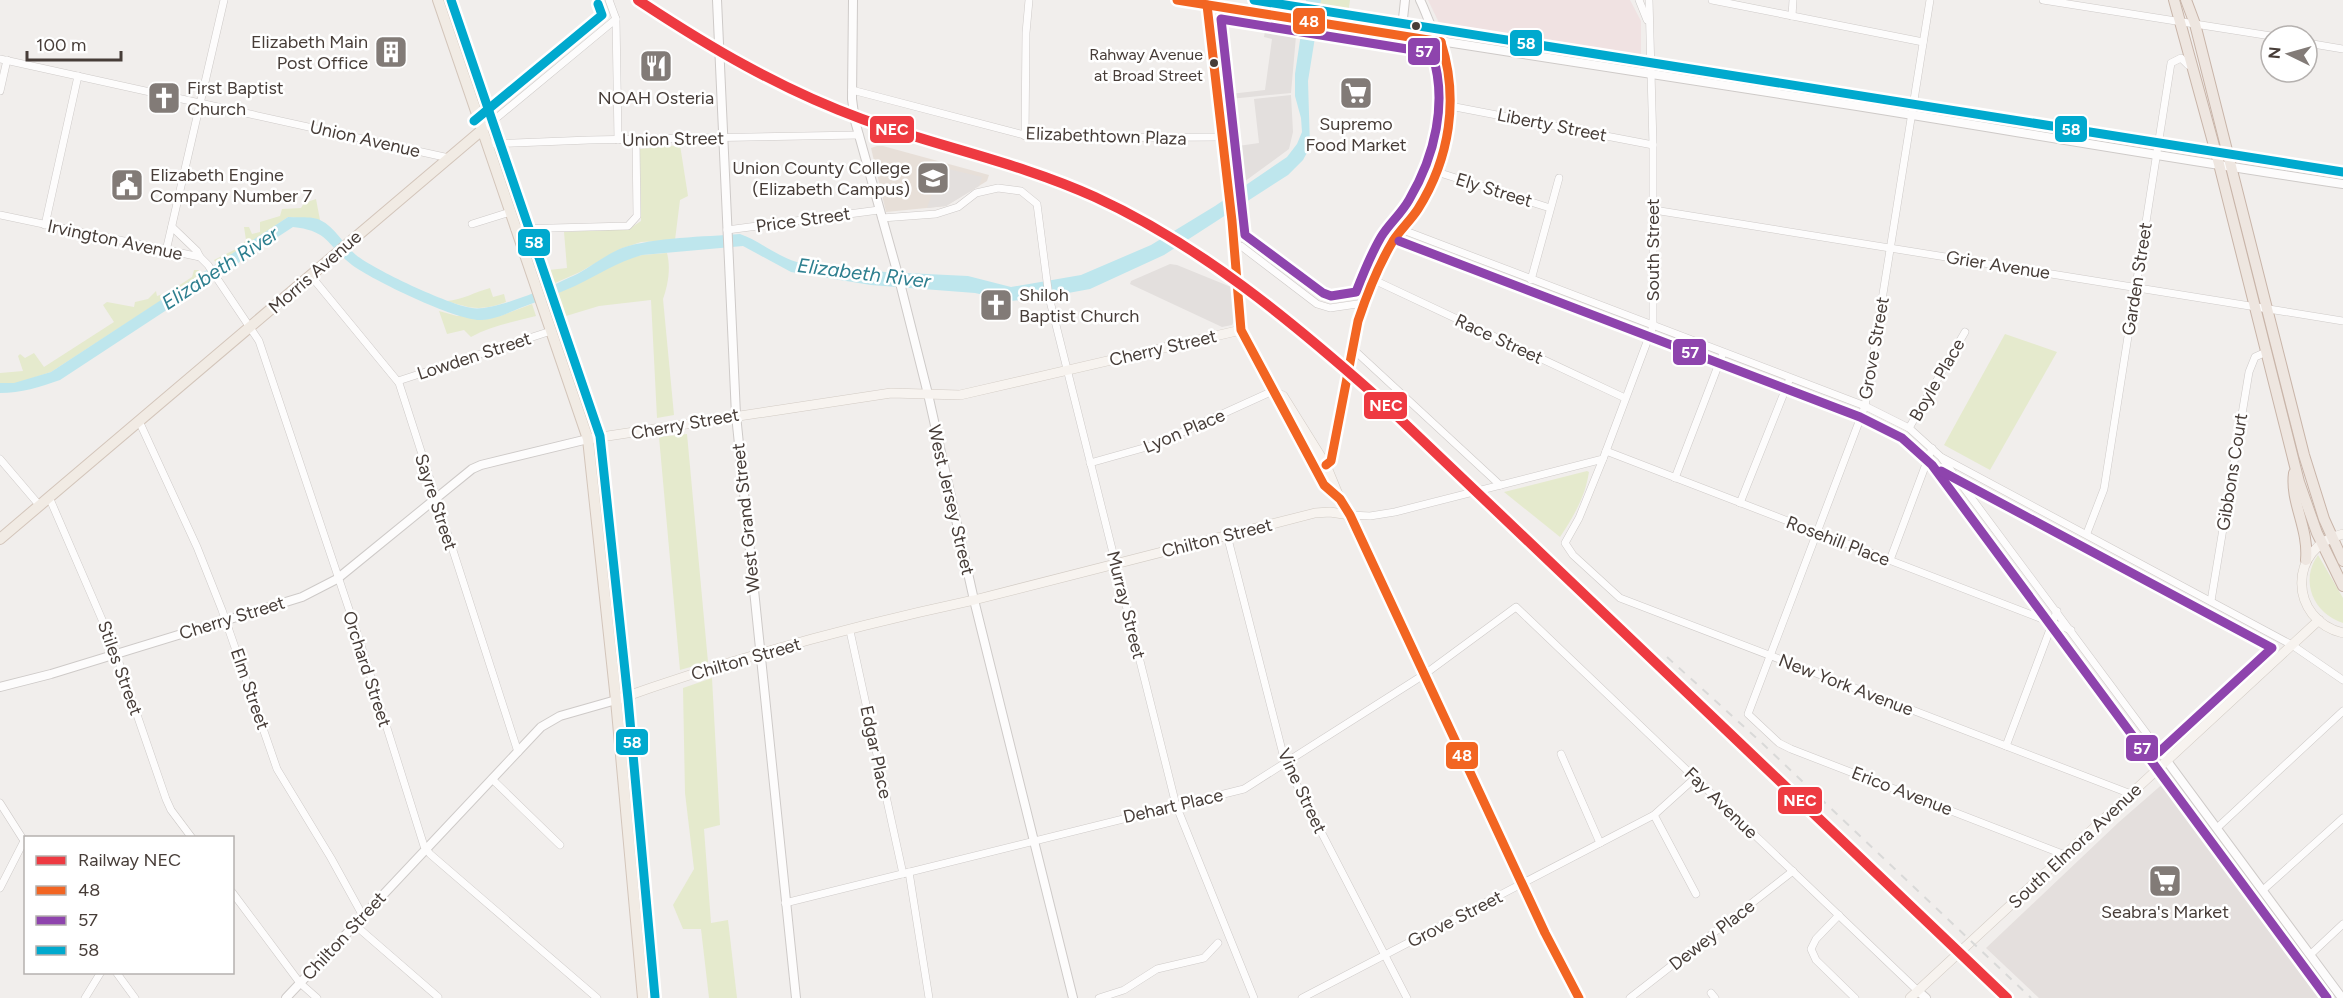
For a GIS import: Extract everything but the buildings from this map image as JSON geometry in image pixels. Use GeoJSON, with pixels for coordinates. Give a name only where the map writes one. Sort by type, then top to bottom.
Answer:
{"type":"FeatureCollection","features":[{"type":"Feature","properties":{"kind":"highway"},"geometry":{"type":"LineString","coordinates":[[2174,0],[2198,82],[2295,466],[2321,543],[2343,586]]}},
{"type":"Feature","properties":{"kind":"highway"},"geometry":{"type":"LineString","coordinates":[[2186,0],[2195,24],[2309,473],[2331,537],[2343,561]]}},
{"type":"Feature","properties":{"kind":"highway"},"geometry":{"type":"LineString","coordinates":[[2295,466],[2292,486],[2307,538],[2306,561]]}},
{"type":"Feature","properties":{"kind":"main road"},"geometry":{"type":"LineString","coordinates":[[438,0],[588,439],[616,700],[643,998]]}},
{"type":"Feature","properties":{"kind":"main road","name":"Morris Avenue"},"geometry":{"type":"LineString","coordinates":[[0,539],[482,130]]}},
{"type":"Feature","properties":{"kind":"main road"},"geometry":{"type":"LineString","coordinates":[[1241,330],[1324,485],[1340,499]]}},
{"type":"Feature","properties":{"kind":"main road","name":"Cherry Street"},"geometry":{"type":"LineString","coordinates":[[588,439],[891,393],[960,395],[1241,330]]}},
{"type":"Feature","properties":{"kind":"main road"},"geometry":{"type":"LineString","coordinates":[[1276,392],[1283,396],[1326,465],[1547,938],[1579,998]]}},
{"type":"Feature","properties":{"kind":"main road"},"geometry":{"type":"LineString","coordinates":[[1299,440],[1318,464],[1326,465]]}},
{"type":"Feature","properties":{"kind":"main road","name":"Chilton Street"},"geometry":{"type":"LineString","coordinates":[[1317,513],[1340,499]]}},
{"type":"Feature","properties":{"kind":"main road","name":"Chilton Street"},"geometry":{"type":"LineString","coordinates":[[616,700],[760,653],[1115,563],[1317,513],[1350,515]]}},
{"type":"Feature","properties":{"kind":"main road"},"geometry":{"type":"LineString","coordinates":[[2343,534],[2321,543],[2306,561],[2302,573],[2302,591],[2307,605],[2328,628],[2343,633]]}},
{"type":"Feature","properties":{"kind":"main road","name":"South Elmora Avenue"},"geometry":{"type":"LineString","coordinates":[[1910,998],[2319,620]]}},
{"type":"Feature","properties":{"kind":"street"},"geometry":{"type":"LineString","coordinates":[[166,251],[175,228],[224,0]]}},
{"type":"Feature","properties":{"kind":"street"},"geometry":{"type":"LineString","coordinates":[[609,0],[616,19],[618,140]]}},
{"type":"Feature","properties":{"kind":"street","name":"West Grand Street"},"geometry":{"type":"LineString","coordinates":[[717,0],[736,415],[796,998]]}},
{"type":"Feature","properties":{"kind":"street","name":"West Jersey Street"},"geometry":{"type":"LineString","coordinates":[[853,0],[852,90],[859,135],[897,271],[974,600],[1073,998]]}},
{"type":"Feature","properties":{"kind":"street"},"geometry":{"type":"LineString","coordinates":[[1025,136],[1026,33],[1029,0]]}},
{"type":"Feature","properties":{"kind":"street"},"geometry":{"type":"LineString","coordinates":[[1177,0],[1206,2],[1301,21],[1652,74],[2343,184]]}},
{"type":"Feature","properties":{"kind":"street"},"geometry":{"type":"LineString","coordinates":[[1401,37],[1405,0]]}},
{"type":"Feature","properties":{"kind":"street"},"geometry":{"type":"LineString","coordinates":[[1326,465],[1331,461],[1364,303],[1392,243],[1418,209],[1437,172],[1446,142],[1450,106],[1447,65],[1441,42],[1433,31],[1420,0]]}},
{"type":"Feature","properties":{"kind":"street","name":"South Street"},"geometry":{"type":"LineString","coordinates":[[1639,0],[1649,25]]}},
{"type":"Feature","properties":{"kind":"street","name":"South Street"},"geometry":{"type":"LineString","coordinates":[[1604,455],[1653,326],[1654,210],[1649,0]]}},
{"type":"Feature","properties":{"kind":"street"},"geometry":{"type":"LineString","coordinates":[[1712,0],[1923,42]]}},
{"type":"Feature","properties":{"kind":"street"},"geometry":{"type":"LineString","coordinates":[[1792,16],[1793,0]]}},
{"type":"Feature","properties":{"kind":"street","name":"Grove Street"},"geometry":{"type":"LineString","coordinates":[[1748,714],[1865,406],[1930,0]]}},
{"type":"Feature","properties":{"kind":"street"},"geometry":{"type":"LineString","coordinates":[[2043,0],[2259,34]]}},
{"type":"Feature","properties":{"kind":"street"},"geometry":{"type":"LineString","coordinates":[[1206,2],[1232,221],[1241,330]]}},
{"type":"Feature","properties":{"kind":"street","name":"Morris Avenue"},"geometry":{"type":"LineString","coordinates":[[482,130],[616,19]]}},
{"type":"Feature","properties":{"kind":"street"},"geometry":{"type":"LineString","coordinates":[[2319,45],[2343,49]]}},
{"type":"Feature","properties":{"kind":"street","name":"Garden Street"},"geometry":{"type":"LineString","coordinates":[[2087,533],[2104,489],[2171,63],[2179,58],[2184,59],[2198,82]]}},
{"type":"Feature","properties":{"kind":"street"},"geometry":{"type":"LineString","coordinates":[[0,91],[3,59]]}},
{"type":"Feature","properties":{"kind":"street","name":"Union Avenue"},"geometry":{"type":"LineString","coordinates":[[3,59],[449,158]]}},
{"type":"Feature","properties":{"kind":"street"},"geometry":{"type":"LineString","coordinates":[[45,225],[78,76]]}},
{"type":"Feature","properties":{"kind":"street","name":"Elizabethtown Plaza"},"geometry":{"type":"LineString","coordinates":[[852,90],[1025,136],[1222,137]]}},
{"type":"Feature","properties":{"kind":"street","name":"Liberty Street"},"geometry":{"type":"LineString","coordinates":[[1450,106],[1653,145]]}},
{"type":"Feature","properties":{"kind":"street","name":"Union Street"},"geometry":{"type":"LineString","coordinates":[[487,144],[859,135]]}},
{"type":"Feature","properties":{"kind":"street"},"geometry":{"type":"LineString","coordinates":[[515,229],[628,226],[637,216],[636,140]]}},
{"type":"Feature","properties":{"kind":"street","name":"Ely Street"},"geometry":{"type":"LineString","coordinates":[[1437,172],[1551,208]]}},
{"type":"Feature","properties":{"kind":"street"},"geometry":{"type":"LineString","coordinates":[[1531,280],[1559,178]]}},
{"type":"Feature","properties":{"kind":"street","name":"Price Street"},"geometry":{"type":"LineString","coordinates":[[727,232],[881,214],[936,214],[958,207],[976,193],[998,188],[1021,190],[1036,202]]}},
{"type":"Feature","properties":{"kind":"street","name":"Murray Street"},"geometry":{"type":"LineString","coordinates":[[1036,202],[1049,297],[1176,805],[1254,998]]}},
{"type":"Feature","properties":{"kind":"street","name":"Grier Avenue"},"geometry":{"type":"LineString","coordinates":[[1654,210],[2343,321]]}},
{"type":"Feature","properties":{"kind":"street"},"geometry":{"type":"LineString","coordinates":[[472,224],[510,212]]}},
{"type":"Feature","properties":{"kind":"street","name":"Irvington Avenue"},"geometry":{"type":"LineString","coordinates":[[0,215],[200,257],[220,282]]}},
{"type":"Feature","properties":{"kind":"street"},"geometry":{"type":"LineString","coordinates":[[175,228],[200,257]]}},
{"type":"Feature","properties":{"kind":"street"},"geometry":{"type":"LineString","coordinates":[[1403,230],[1865,406],[1909,428],[1941,456],[2342,998]]}},
{"type":"Feature","properties":{"kind":"street"},"geometry":{"type":"LineString","coordinates":[[1234,244],[1241,246],[1317,304],[1330,308],[1364,303]]}},
{"type":"Feature","properties":{"kind":"street","name":"Sayre Street"},"geometry":{"type":"LineString","coordinates":[[310,276],[398,381],[518,752]]}},
{"type":"Feature","properties":{"kind":"street","name":"Race Street"},"geometry":{"type":"LineString","coordinates":[[1374,280],[1624,398]]}},
{"type":"Feature","properties":{"kind":"street","name":"Orchard Street"},"geometry":{"type":"LineString","coordinates":[[220,282],[259,341],[360,642],[426,849]]}},
{"type":"Feature","properties":{"kind":"street","name":"Lowden Street"},"geometry":{"type":"LineString","coordinates":[[398,381],[551,331]]}},
{"type":"Feature","properties":{"kind":"street","name":"Boyle Place"},"geometry":{"type":"LineString","coordinates":[[1909,428],[1965,332]]}},
{"type":"Feature","properties":{"kind":"street"},"geometry":{"type":"LineString","coordinates":[[1353,349],[1500,485]]}},
{"type":"Feature","properties":{"kind":"street","name":"Gibbons Court"},"geometry":{"type":"LineString","coordinates":[[2211,601],[2249,372],[2255,357],[2266,352]]}},
{"type":"Feature","properties":{"kind":"street"},"geometry":{"type":"LineString","coordinates":[[1675,478],[1723,353]]}},
{"type":"Feature","properties":{"kind":"street"},"geometry":{"type":"LineString","coordinates":[[1740,503],[1790,378]]}},
{"type":"Feature","properties":{"kind":"street","name":"Lyon Place"},"geometry":{"type":"LineString","coordinates":[[1090,463],[1154,445],[1276,392]]}},
{"type":"Feature","properties":{"kind":"street","name":"Elm Street"},"geometry":{"type":"LineString","coordinates":[[139,421],[197,548],[226,619],[282,779],[331,858],[363,916]]}},
{"type":"Feature","properties":{"kind":"street","name":"Cherry Street"},"geometry":{"type":"LineString","coordinates":[[0,687],[302,597],[337,579],[434,498],[481,465],[588,439]]}},
{"type":"Feature","properties":{"kind":"street"},"geometry":{"type":"LineString","coordinates":[[1890,560],[1932,448]]}},
{"type":"Feature","properties":{"kind":"street"},"geometry":{"type":"LineString","coordinates":[[1350,515],[1370,516],[1395,512],[1604,455]]}},
{"type":"Feature","properties":{"kind":"street","name":"Rosehill Place"},"geometry":{"type":"LineString","coordinates":[[1604,455],[1675,478],[2071,630]]}},
{"type":"Feature","properties":{"kind":"street","name":"New York Avenue"},"geometry":{"type":"LineString","coordinates":[[1604,455],[1579,518],[1566,538],[1566,547],[1620,598],[2131,794]]}},
{"type":"Feature","properties":{"kind":"street"},"geometry":{"type":"LineString","coordinates":[[1941,456],[2292,645],[2343,680]]}},
{"type":"Feature","properties":{"kind":"street"},"geometry":{"type":"LineString","coordinates":[[0,459],[40,506]]}},
{"type":"Feature","properties":{"kind":"street","name":"Stiles Street"},"geometry":{"type":"LineString","coordinates":[[50,497],[117,654],[166,800],[191,836]]}},
{"type":"Feature","properties":{"kind":"street","name":"Vine Street"},"geometry":{"type":"LineString","coordinates":[[1227,535],[1285,762],[1407,998]]}},
{"type":"Feature","properties":{"kind":"street","name":"Dehart Place"},"geometry":{"type":"LineString","coordinates":[[785,903],[1244,789],[1425,674],[1516,607]]}},
{"type":"Feature","properties":{"kind":"street","name":"Fay Avenue"},"geometry":{"type":"LineString","coordinates":[[1516,607],[1926,998]]}},
{"type":"Feature","properties":{"kind":"street"},"geometry":{"type":"LineString","coordinates":[[2006,746],[2057,611]]}},
{"type":"Feature","properties":{"kind":"street","name":"Edgar Place"},"geometry":{"type":"LineString","coordinates":[[850,631],[906,873],[929,998]]}},
{"type":"Feature","properties":{"kind":"street","name":"Chilton Street"},"geometry":{"type":"LineString","coordinates":[[286,998],[549,721],[616,700]]}},
{"type":"Feature","properties":{"kind":"street"},"geometry":{"type":"LineString","coordinates":[[2217,828],[2343,711]]}},
{"type":"Feature","properties":{"kind":"street","name":"Erico Avenue"},"geometry":{"type":"LineString","coordinates":[[1748,714],[1779,743],[1791,749],[2065,855]]}},
{"type":"Feature","properties":{"kind":"street"},"geometry":{"type":"LineString","coordinates":[[1561,754],[1600,843]]}},
{"type":"Feature","properties":{"kind":"street","name":"Grove Street"},"geometry":{"type":"LineString","coordinates":[[1302,998],[1654,815],[1695,778]]}},
{"type":"Feature","properties":{"kind":"street"},"geometry":{"type":"LineString","coordinates":[[492,779],[560,845]]}},
{"type":"Feature","properties":{"kind":"street"},"geometry":{"type":"LineString","coordinates":[[0,803],[24,841]]}},
{"type":"Feature","properties":{"kind":"street"},"geometry":{"type":"LineString","coordinates":[[1654,815],[1696,894]]}},
{"type":"Feature","properties":{"kind":"street"},"geometry":{"type":"LineString","coordinates":[[2264,890],[2343,818]]}},
{"type":"Feature","properties":{"kind":"street"},"geometry":{"type":"LineString","coordinates":[[0,888],[24,845]]}},
{"type":"Feature","properties":{"kind":"street"},"geometry":{"type":"LineString","coordinates":[[426,849],[597,998]]}},
{"type":"Feature","properties":{"kind":"street","name":"Dewey Place"},"geometry":{"type":"LineString","coordinates":[[1630,998],[1793,871]]}},
{"type":"Feature","properties":{"kind":"street"},"geometry":{"type":"LineString","coordinates":[[234,895],[300,983],[317,998]]}},
{"type":"Feature","properties":{"kind":"street"},"geometry":{"type":"LineString","coordinates":[[1839,915],[1816,939],[1811,949],[1812,954],[1855,998]]}},
{"type":"Feature","properties":{"kind":"street"},"geometry":{"type":"LineString","coordinates":[[2311,954],[2343,924]]}},
{"type":"Feature","properties":{"kind":"street"},"geometry":{"type":"LineString","coordinates":[[355,925],[438,997]]}},
{"type":"Feature","properties":{"kind":"street"},"geometry":{"type":"LineString","coordinates":[[1099,998],[1124,990],[1157,969],[1204,958],[1218,943]]}},
{"type":"Feature","properties":{"kind":"street"},"geometry":{"type":"LineString","coordinates":[[85,998],[101,974]]}},
{"type":"Feature","properties":{"kind":"street"},"geometry":{"type":"LineString","coordinates":[[117,974],[135,998]]}},
{"type":"Feature","properties":{"kind":"shaded area"},"geometry":{"type":"Polygon","coordinates":[[[1428,0],[1630,0],[1641,21],[1641,63],[1443,31],[1428,0]]]}},
{"type":"Feature","properties":{"kind":"shaded area"},"geometry":{"type":"Polygon","coordinates":[[[1265,31],[1296,36],[1291,93],[1230,99],[1230,94],[1265,90],[1272,39],[1264,37],[1265,31]]]}},
{"type":"Feature","properties":{"kind":"shaded area"},"geometry":{"type":"Polygon","coordinates":[[[1291,95],[1293,132],[1289,149],[1237,187],[1234,151],[1238,150],[1238,146],[1259,143],[1254,99],[1291,95]]]}},
{"type":"Feature","properties":{"kind":"shaded area","name":"Union County College (Elizabeth Campus)"},"geometry":{"type":"Polygon","coordinates":[[[877,146],[989,175],[987,181],[946,206],[886,212],[871,148],[877,146]]]}},
{"type":"Feature","properties":{"kind":"shaded area"},"geometry":{"type":"Polygon","coordinates":[[[944,168],[982,177],[979,186],[946,206],[927,208],[937,179],[944,168]]]}},
{"type":"Feature","properties":{"kind":"shaded area"},"geometry":{"type":"Polygon","coordinates":[[[1170,264],[1231,287],[1234,321],[1232,325],[1222,327],[1130,284],[1131,281],[1170,264]]]}},
{"type":"Feature","properties":{"kind":"shaded area"},"geometry":{"type":"Polygon","coordinates":[[[2166,781],[2327,998],[2039,998],[1986,948],[2119,822],[2166,781]]]}},
{"type":"Feature","properties":{"kind":"green space"},"geometry":{"type":"Polygon","coordinates":[[[1321,0],[1350,0],[1348,15],[1319,9],[1321,0]]]}},
{"type":"Feature","properties":{"kind":"green space"},"geometry":{"type":"Polygon","coordinates":[[[680,145],[688,196],[680,200],[675,240],[641,242],[620,249],[580,272],[546,287],[540,271],[567,268],[564,232],[629,229],[641,221],[640,149],[680,145]]]}},
{"type":"Feature","properties":{"kind":"green space"},"geometry":{"type":"Polygon","coordinates":[[[316,199],[320,220],[288,217],[217,264],[214,260],[240,247],[246,240],[244,227],[249,227],[252,234],[260,232],[260,222],[280,216],[282,209],[301,208],[304,203],[316,199]]]}},
{"type":"Feature","properties":{"kind":"green space"},"geometry":{"type":"Polygon","coordinates":[[[667,253],[669,265],[663,299],[674,415],[657,418],[651,300],[599,306],[566,316],[568,334],[562,334],[550,297],[626,259],[667,253]]]}},
{"type":"Feature","properties":{"kind":"green space"},"geometry":{"type":"Polygon","coordinates":[[[194,270],[199,270],[202,274],[51,372],[14,384],[0,383],[0,373],[23,371],[18,356],[20,354],[25,358],[34,353],[44,367],[114,322],[103,305],[107,302],[134,307],[135,302],[148,299],[156,291],[157,296],[169,292],[192,277],[194,270]]]}},
{"type":"Feature","properties":{"kind":"green space"},"geometry":{"type":"Polygon","coordinates":[[[490,288],[493,297],[504,294],[506,302],[476,308],[447,301],[458,299],[490,288]]]}},
{"type":"Feature","properties":{"kind":"green space"},"geometry":{"type":"Polygon","coordinates":[[[532,304],[536,316],[494,327],[471,337],[464,330],[447,334],[439,311],[457,316],[500,316],[532,304]]]}},
{"type":"Feature","properties":{"kind":"green space"},"geometry":{"type":"Polygon","coordinates":[[[2005,334],[2057,352],[1990,470],[1944,445],[2005,334]]]}},
{"type":"Feature","properties":{"kind":"green space"},"geometry":{"type":"Polygon","coordinates":[[[687,434],[708,662],[680,670],[659,437],[687,434]]]}},
{"type":"Feature","properties":{"kind":"green space"},"geometry":{"type":"Polygon","coordinates":[[[1589,472],[1582,498],[1560,537],[1504,492],[1589,472]]]}},
{"type":"Feature","properties":{"kind":"green space"},"geometry":{"type":"Polygon","coordinates":[[[2318,555],[2343,598],[2343,623],[2324,612],[2312,595],[2310,575],[2312,565],[2318,555]]]}},
{"type":"Feature","properties":{"kind":"green space"},"geometry":{"type":"Polygon","coordinates":[[[712,678],[720,825],[704,829],[711,923],[728,920],[737,998],[709,998],[701,929],[683,929],[673,905],[694,869],[685,793],[683,688],[712,678]]]}},
{"type":"Feature","properties":{"kind":"water","name":"Elizabeth River"},"geometry":{"type":"Polygon","coordinates":[[[1306,0],[1321,0],[1308,81],[1310,147],[1303,160],[1288,175],[1164,255],[1090,289],[1011,301],[975,293],[871,285],[791,272],[743,246],[642,255],[555,295],[501,316],[481,320],[454,314],[395,289],[352,265],[321,236],[293,227],[60,380],[30,389],[0,393],[0,383],[14,383],[51,372],[288,217],[320,220],[365,261],[430,294],[472,308],[495,306],[526,296],[579,273],[616,250],[635,244],[740,234],[797,262],[885,272],[968,276],[1011,287],[1081,275],[1151,245],[1215,206],[1287,157],[1297,144],[1302,132],[1295,96],[1295,74],[1306,0]]]}},
{"type":"Feature","properties":{"kind":"railway"},"geometry":{"type":"LineString","coordinates":[[1667,657],[1763,744],[2031,998]]}},
{"type":"Feature","properties":{"kind":"railway"},"geometry":{"type":"LineString","coordinates":[[1662,669],[1720,730],[2001,998]]}},
{"type":"Feature","properties":{"kind":"rail line","name":"NEC"},"geometry":{"type":"LineString","coordinates":[[638,0],[747,66],[803,95],[862,119],[1038,174],[1095,197],[1171,238],[1243,286],[1376,396],[2007,998]]}},
{"type":"Feature","properties":{"kind":"transit line","name":"58"},"geometry":{"type":"LineString","coordinates":[[451,0],[600,436],[628,699],[655,997]]}},
{"type":"Feature","properties":{"kind":"transit line","name":"48"},"geometry":{"type":"LineString","coordinates":[[1177,0],[1441,42]]}},
{"type":"Feature","properties":{"kind":"transit line","name":"58"},"geometry":{"type":"LineString","coordinates":[[1254,0],[2343,172]]}},
{"type":"Feature","properties":{"kind":"transit line","name":"58"},"geometry":{"type":"LineString","coordinates":[[474,121],[602,15],[598,4]]}},
{"type":"Feature","properties":{"kind":"transit line","name":"48"},"geometry":{"type":"LineString","coordinates":[[1207,5],[1232,221],[1241,330],[1324,485],[1340,499],[1350,515],[1545,933],[1579,998]]}},
{"type":"Feature","properties":{"kind":"transit line","name":"57"},"geometry":{"type":"LineString","coordinates":[[1221,19],[1432,53],[1439,90],[1439,109],[1432,147],[1418,183],[1406,205],[1381,237],[1356,292],[1331,296],[1323,293],[1245,235],[1221,19]]}},
{"type":"Feature","properties":{"kind":"transit line","name":"48"},"geometry":{"type":"LineString","coordinates":[[1326,465],[1331,461],[1358,321],[1365,301],[1393,241],[1415,213],[1429,190],[1444,149],[1448,128],[1450,85],[1441,42]]}},
{"type":"Feature","properties":{"kind":"transit line","name":"57"},"geometry":{"type":"LineString","coordinates":[[1399,241],[1860,417],[1902,438],[1932,465],[2327,998]]}},
{"type":"Feature","properties":{"kind":"transit line","name":"57"},"geometry":{"type":"LineString","coordinates":[[1941,471],[2272,648],[2159,752]]}},
{"type":"Feature","properties":{"kind":"place","name":"Elizabeth Main Post Office"},"geometry":{"type":"Point","coordinates":[391,52]}},
{"type":"Feature","properties":{"kind":"place","name":"Rahway Avenue at Broad Street"},"geometry":{"type":"Point","coordinates":[1214,63]}},
{"type":"Feature","properties":{"kind":"place","name":"NOAH Osteria"},"geometry":{"type":"Point","coordinates":[656,66]}},
{"type":"Feature","properties":{"kind":"place","name":"Supremo Food Market"},"geometry":{"type":"Point","coordinates":[1356,93]}},
{"type":"Feature","properties":{"kind":"place","name":"First Baptist Church"},"geometry":{"type":"Point","coordinates":[164,98]}},
{"type":"Feature","properties":{"kind":"place","name":"Union County College (Elizabeth Campus)"},"geometry":{"type":"Point","coordinates":[933,178]}},
{"type":"Feature","properties":{"kind":"place","name":"Elizabeth Engine Company Number 7"},"geometry":{"type":"Point","coordinates":[127,185]}},
{"type":"Feature","properties":{"kind":"place","name":"Shiloh Baptist Church"},"geometry":{"type":"Point","coordinates":[996,305]}},
{"type":"Feature","properties":{"kind":"place","name":"Seabra's Market"},"geometry":{"type":"Point","coordinates":[2165,881]}}]}
